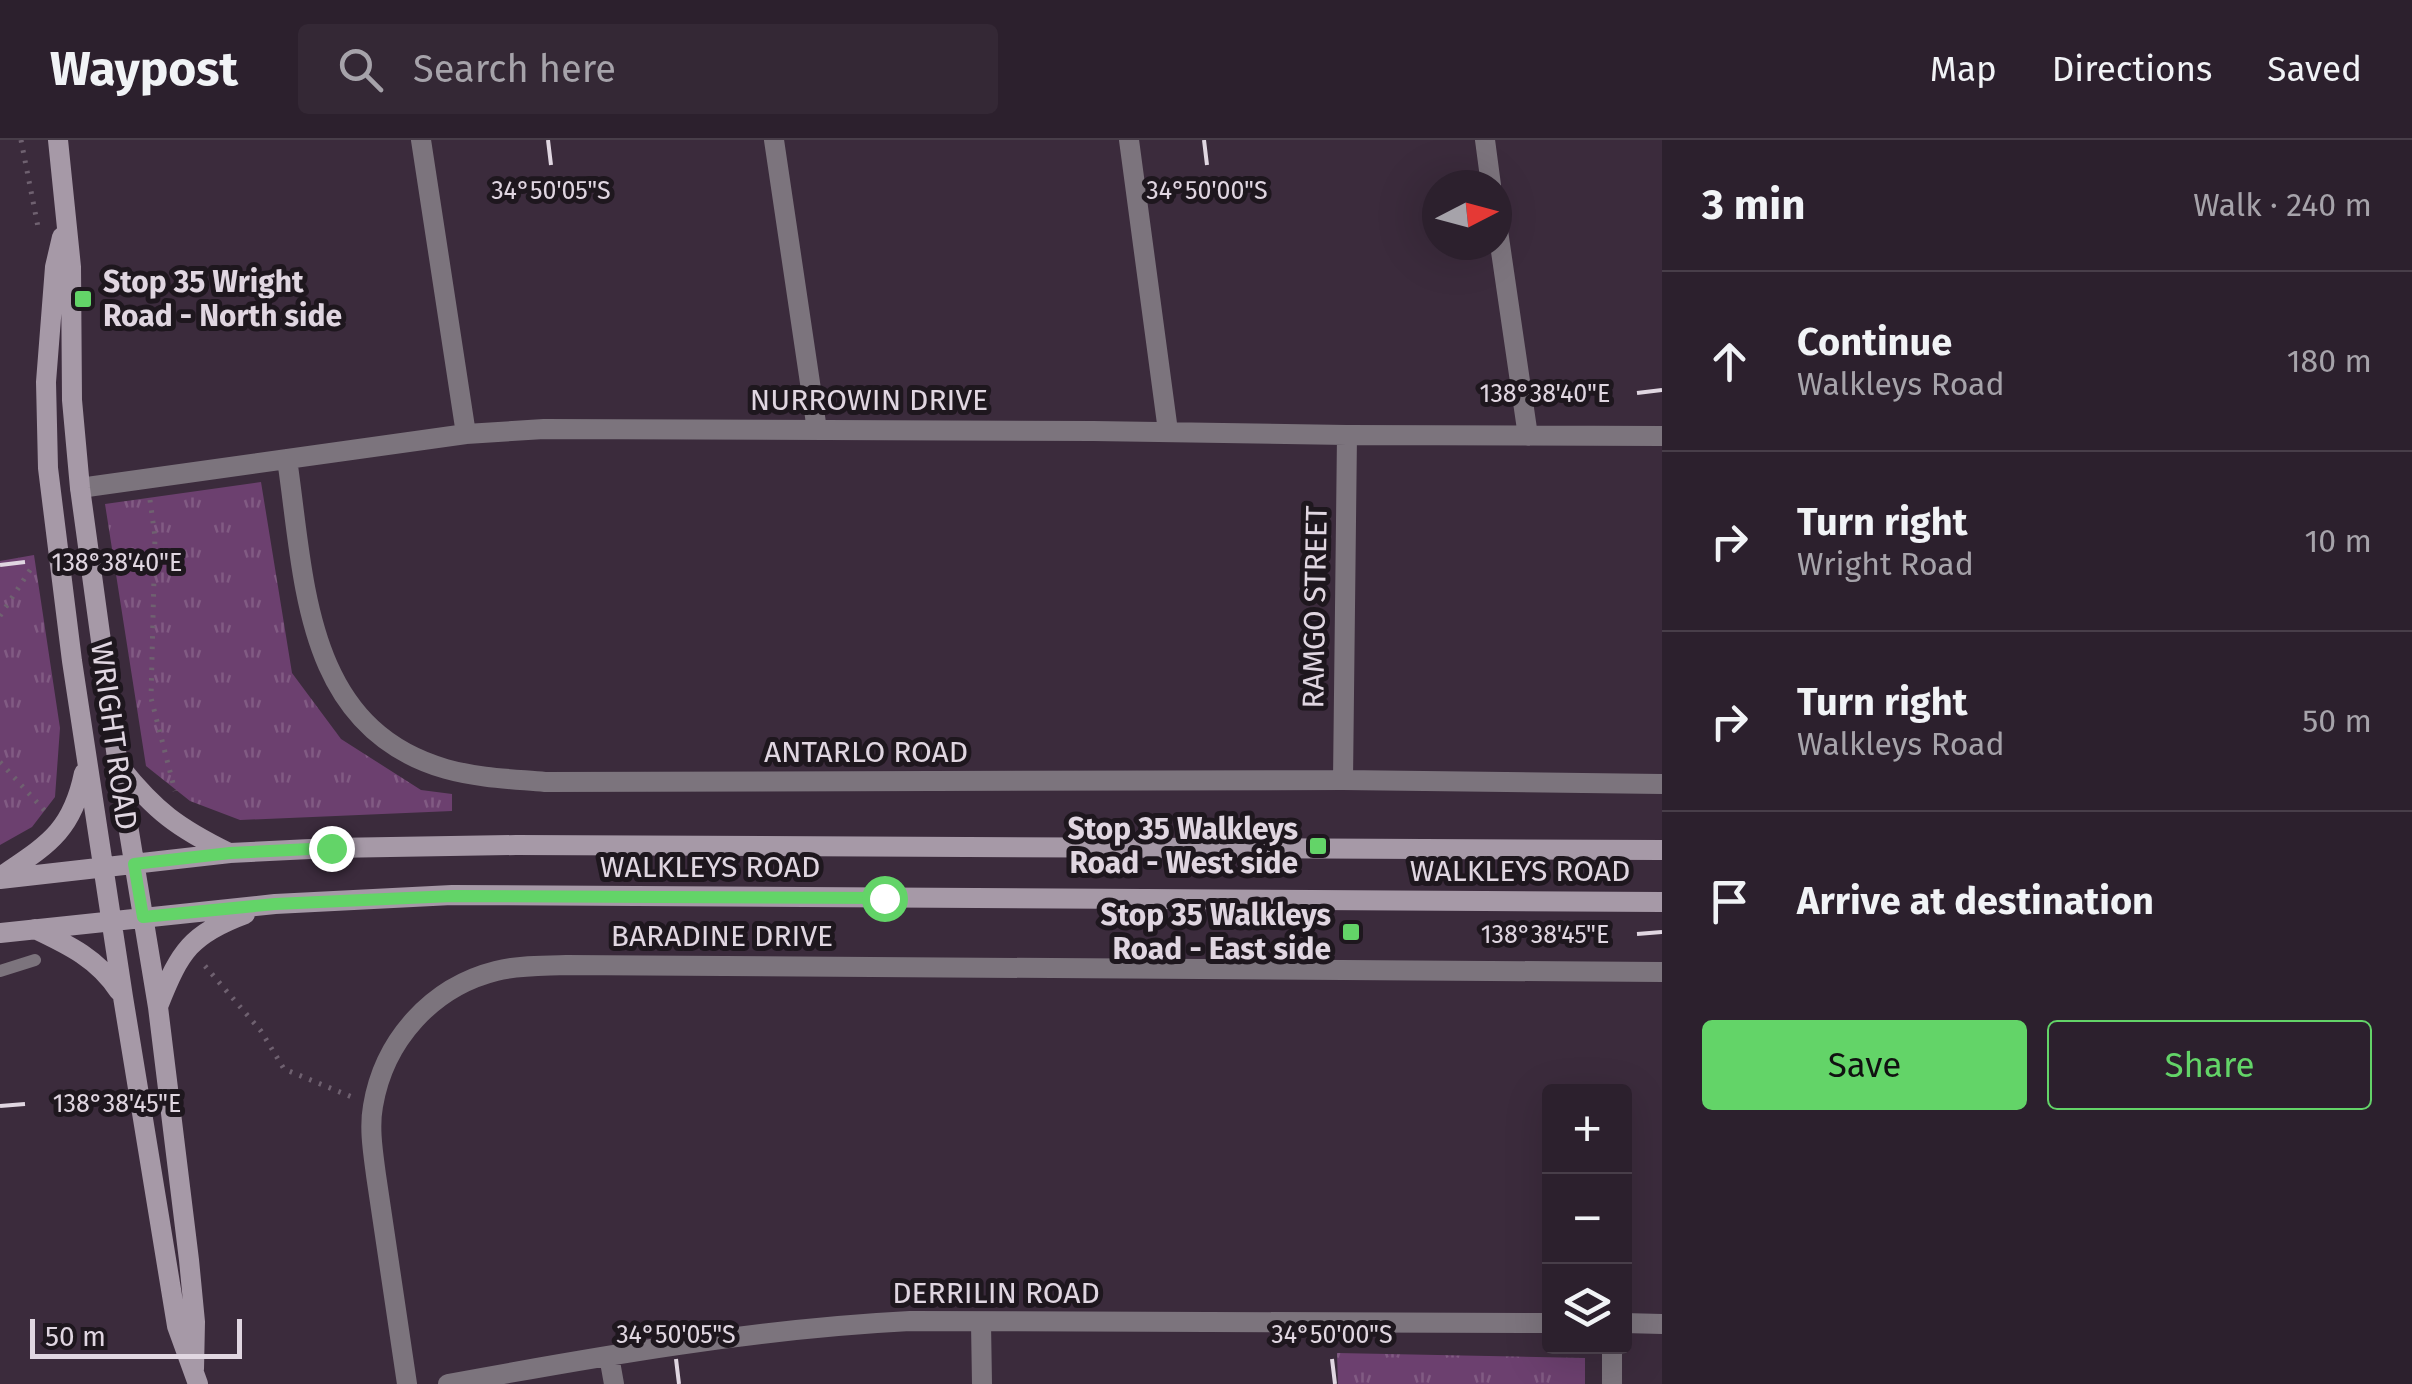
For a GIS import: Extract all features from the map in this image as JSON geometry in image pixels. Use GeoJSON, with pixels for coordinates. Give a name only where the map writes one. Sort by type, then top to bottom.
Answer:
{"type":"FeatureCollection","features":[{"type":"Feature","properties":{"kind":"main road","name":"WRIGHT ROAD"},"geometry":{"type":"LineString","coordinates":[[58,140],[71,267],[72,400],[80,488],[118,765],[158,1008],[190,1260],[196,1376]]}},
{"type":"Feature","properties":{"kind":"main road","name":"WRIGHT ROAD"},"geometry":{"type":"LineString","coordinates":[[65,225],[55,267],[47,453],[72,661],[122,997],[178,1326],[196,1376]]}},
{"type":"Feature","properties":{"kind":"main road"},"geometry":{"type":"LineString","coordinates":[[0,878],[65,825],[76,804],[86,762]]}},
{"type":"Feature","properties":{"kind":"main road"},"geometry":{"type":"LineString","coordinates":[[118,765],[136,788],[175,824],[230,853]]}},
{"type":"Feature","properties":{"kind":"main road","name":"WALKLEYS ROAD"},"geometry":{"type":"LineString","coordinates":[[0,878],[230,853],[331,848],[516,845],[1662,850]]}},
{"type":"Feature","properties":{"kind":"main road","name":"WALKLEYS ROAD"},"geometry":{"type":"LineString","coordinates":[[0,933],[275,904],[452,896],[1662,902]]}},
{"type":"Feature","properties":{"kind":"main road"},"geometry":{"type":"LineString","coordinates":[[158,1008],[169,978],[189,945],[224,922],[275,904]]}},
{"type":"Feature","properties":{"kind":"main road"},"geometry":{"type":"LineString","coordinates":[[32,928],[91,959],[122,997]]}},
{"type":"Feature","properties":{"kind":"street"},"geometry":{"type":"LineString","coordinates":[[422,140],[466,434]]}},
{"type":"Feature","properties":{"kind":"street"},"geometry":{"type":"LineString","coordinates":[[774,140],[817,430]]}},
{"type":"Feature","properties":{"kind":"street"},"geometry":{"type":"LineString","coordinates":[[1128,140],[1168,431]]}},
{"type":"Feature","properties":{"kind":"street"},"geometry":{"type":"LineString","coordinates":[[1485,140],[1489,170]]}},
{"type":"Feature","properties":{"kind":"street"},"geometry":{"type":"LineString","coordinates":[[1502,260],[1528,436]]}},
{"type":"Feature","properties":{"kind":"street","name":"NURROWIN DRIVE"},"geometry":{"type":"LineString","coordinates":[[80,488],[466,434],[544,429],[1662,436]]}},
{"type":"Feature","properties":{"kind":"street","name":"RAMGO STREET"},"geometry":{"type":"LineString","coordinates":[[1343,780],[1346,435]]}},
{"type":"Feature","properties":{"kind":"street","name":"ANTARLO ROAD"},"geometry":{"type":"LineString","coordinates":[[287,459],[306,591],[316,636],[335,682],[354,710],[386,739],[447,769],[544,782],[1343,780],[1662,784]]}},
{"type":"Feature","properties":{"kind":"street","name":"BARADINE DRIVE"},"geometry":{"type":"LineString","coordinates":[[407,1384],[376,1175],[373,1107],[382,1075],[406,1029],[449,989],[476,977],[500,970],[566,964],[1662,972]]}},
{"type":"Feature","properties":{"kind":"street","name":"DERRILIN ROAD"},"geometry":{"type":"LineString","coordinates":[[448,1384],[754,1333],[836,1325],[910,1321],[1542,1323]]}},
{"type":"Feature","properties":{"kind":"street"},"geometry":{"type":"LineString","coordinates":[[981,1322],[982,1384]]}},
{"type":"Feature","properties":{"kind":"street"},"geometry":{"type":"LineString","coordinates":[[1632,1323],[1662,1324]]}},
{"type":"Feature","properties":{"kind":"street"},"geometry":{"type":"LineString","coordinates":[[1612,1354],[1612,1384]]}},
{"type":"Feature","properties":{"kind":"street"},"geometry":{"type":"LineString","coordinates":[[609,1356],[614,1384]]}},
{"type":"Feature","properties":{"kind":"lane"},"geometry":{"type":"LineString","coordinates":[[0,971],[36,960]]}},
{"type":"Feature","properties":{"kind":"path"},"geometry":{"type":"LineString","coordinates":[[149,496],[155,537],[151,698],[177,798]]}},
{"type":"Feature","properties":{"kind":"path"},"geometry":{"type":"LineString","coordinates":[[0,762],[51,817]]}},
{"type":"Feature","properties":{"kind":"path"},"geometry":{"type":"LineString","coordinates":[[196,957],[261,1031],[284,1068],[359,1100]]}},
{"type":"Feature","properties":{"kind":"green space"},"geometry":{"type":"Polygon","coordinates":[[[261,482],[292,673],[341,739],[421,790],[452,794],[452,811],[240,820],[190,801],[146,766],[105,504],[261,482]]]}},
{"type":"Feature","properties":{"kind":"green space"},"geometry":{"type":"Polygon","coordinates":[[[34,555],[60,728],[55,797],[32,827],[0,845],[0,561],[34,555]]]}},
{"type":"Feature","properties":{"kind":"green space"},"geometry":{"type":"Polygon","coordinates":[[[1337,1353],[1585,1358],[1585,1384],[1338,1384],[1337,1353]]]}},
{"type":"Feature","properties":{"kind":"place","name":"Stop 35 Wright Road - North side"},"geometry":{"type":"Point","coordinates":[83,299]}},
{"type":"Feature","properties":{"kind":"place","name":"Stop 35 Walkleys Road - West side"},"geometry":{"type":"Point","coordinates":[1318,846]}},
{"type":"Feature","properties":{"kind":"place","name":"Stop 35 Walkleys Road - East side"},"geometry":{"type":"Point","coordinates":[1351,932]}},
{"type":"Feature","properties":{"kind":"route"},"geometry":{"type":"LineString","coordinates":[[331,848],[230,853],[134,864],[143,917],[275,904],[452,896],[884,898]]}}]}
